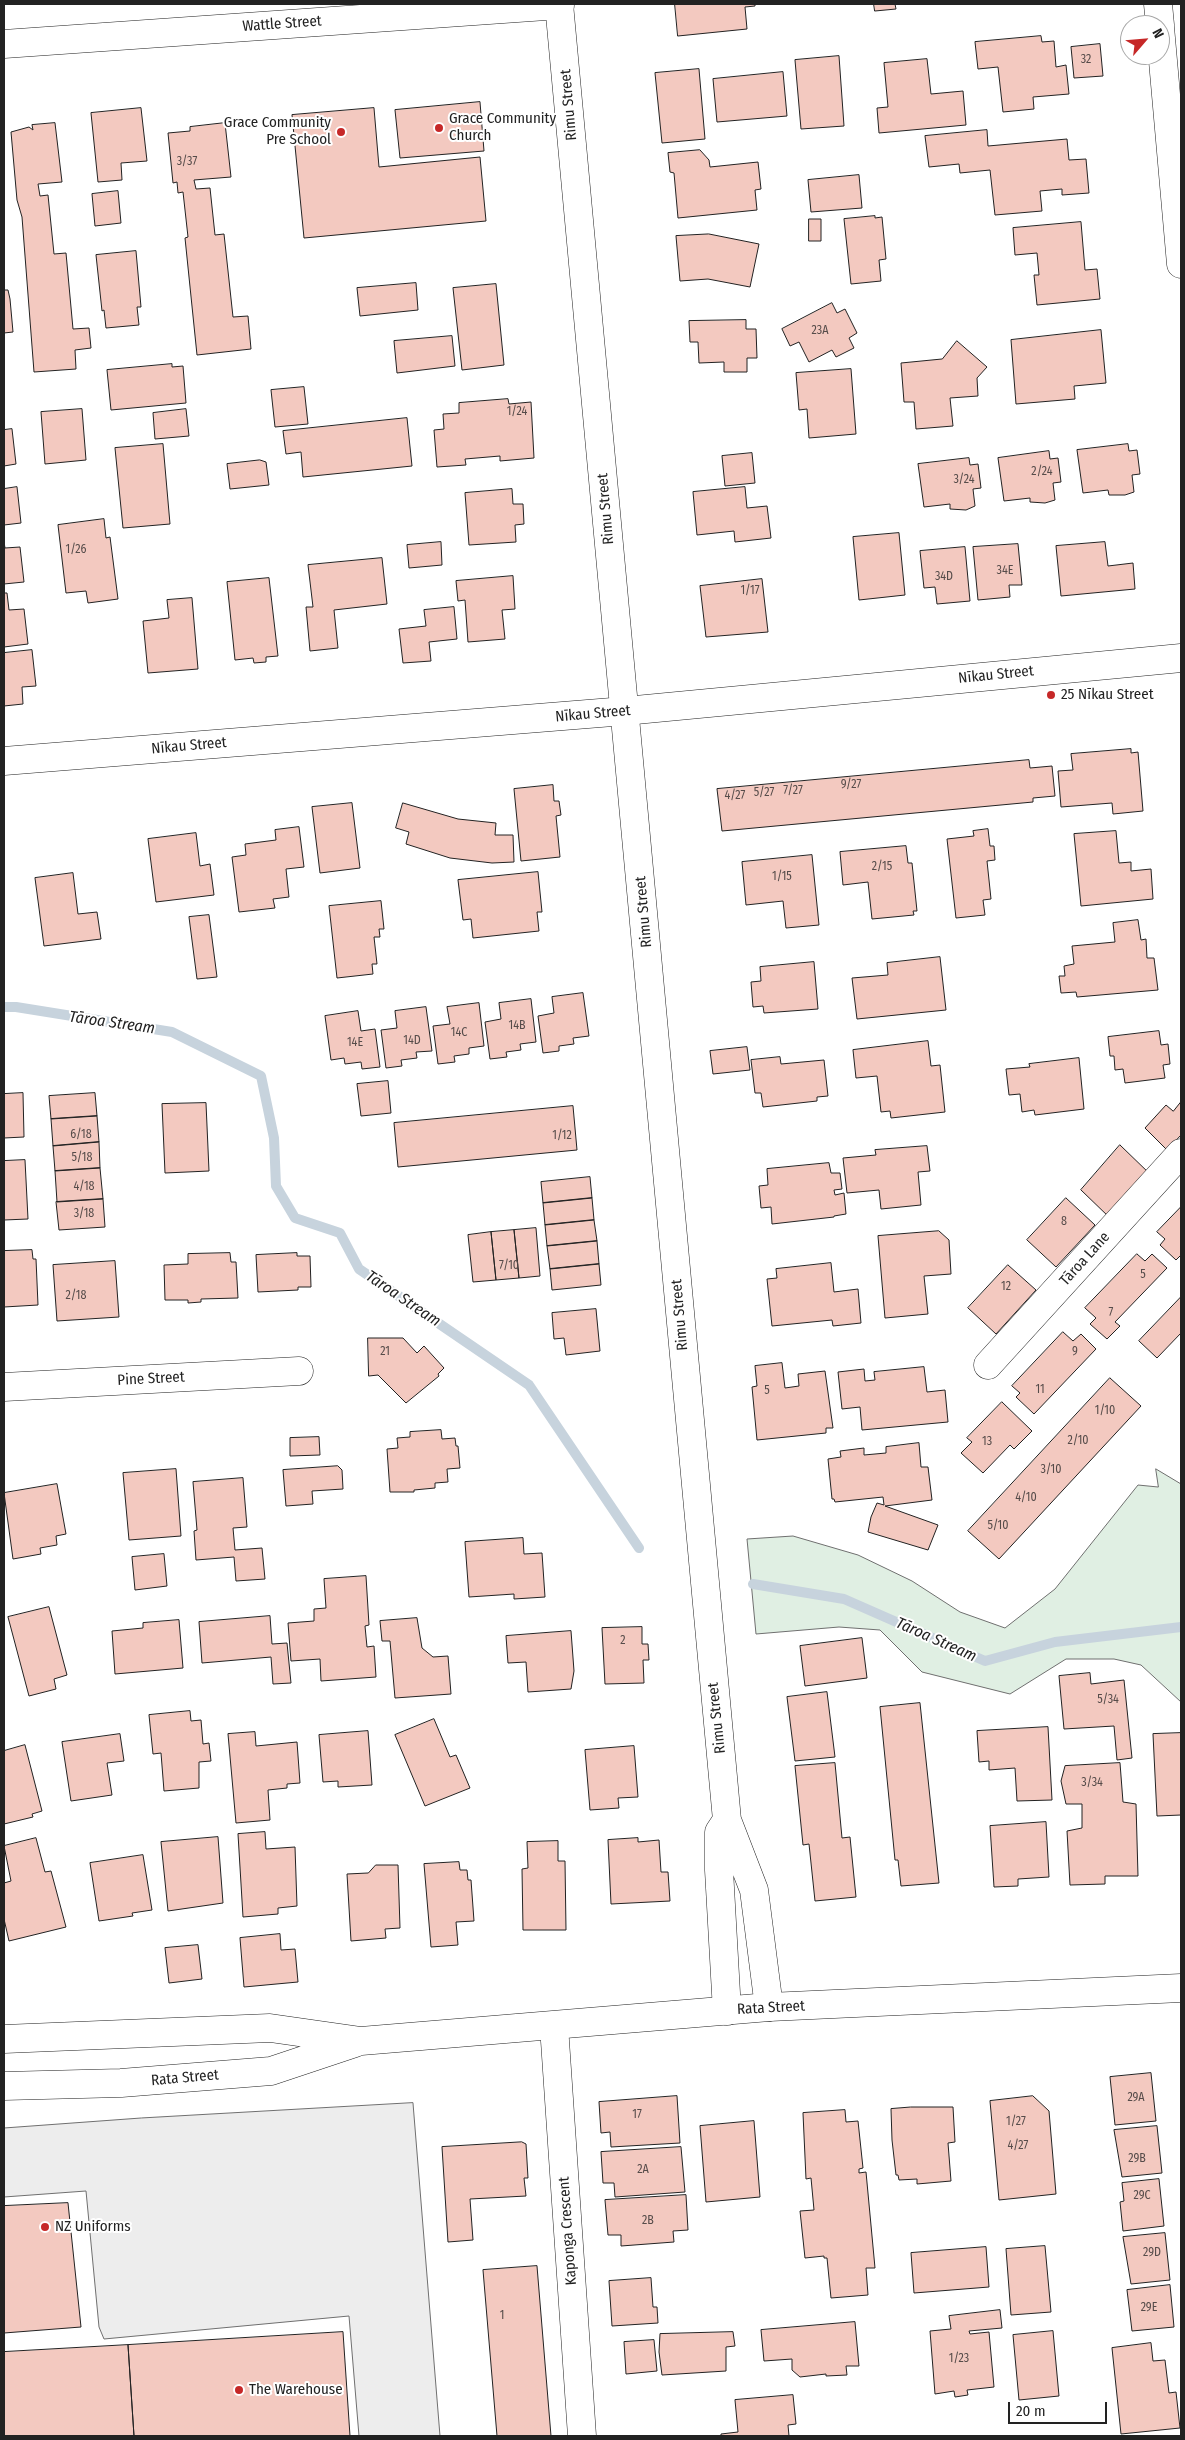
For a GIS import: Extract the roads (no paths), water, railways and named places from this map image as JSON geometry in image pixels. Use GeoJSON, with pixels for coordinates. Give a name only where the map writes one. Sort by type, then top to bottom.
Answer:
{"type":"FeatureCollection","features":[{"type":"Feature","properties":{"kind":"street","name":"Wattle Street"},"geometry":{"type":"LineString","coordinates":[[4,44],[559,4]]}},
{"type":"Feature","properties":{"kind":"street","name":"Rimu Street"},"geometry":{"type":"LineString","coordinates":[[559,4],[727,1820],[754,1890],[769,2007]]}},
{"type":"Feature","properties":{"kind":"street"},"geometry":{"type":"LineString","coordinates":[[1163,65],[1181,264]]}},
{"type":"Feature","properties":{"kind":"street","name":"Nīkau Street"},"geometry":{"type":"LineString","coordinates":[[4,761],[625,711],[1181,658]]}},
{"type":"Feature","properties":{"kind":"street","name":"Tāroa Lane"},"geometry":{"type":"LineString","coordinates":[[988,1365],[1181,1153]]}},
{"type":"Feature","properties":{"kind":"street","name":"Pine Street"},"geometry":{"type":"LineString","coordinates":[[4,1387],[299,1371]]}},
{"type":"Feature","properties":{"kind":"street","name":"Rimu Street"},"geometry":{"type":"LineString","coordinates":[[727,1820],[719,1832],[727,2011]]}},
{"type":"Feature","properties":{"kind":"street","name":"Rata Street"},"geometry":{"type":"LineString","coordinates":[[4,2039],[270,2028],[361,2041],[769,2007],[1181,1988]]}},
{"type":"Feature","properties":{"kind":"street","name":"Kaponga Crescent"},"geometry":{"type":"LineString","coordinates":[[554,2026],[582,2436]]}},
{"type":"Feature","properties":{"kind":"street","name":"Rata Street"},"geometry":{"type":"LineString","coordinates":[[4,2086],[121,2083],[271,2071],[361,2041]]}},
{"type":"Feature","properties":{"kind":"waterway","name":"Tāroa Stream"},"geometry":{"type":"LineString","coordinates":[[4,1007],[16,1007],[172,1032],[261,1076],[274,1138],[276,1186],[295,1218],[340,1233],[359,1269],[529,1385],[639,1548]]}},
{"type":"Feature","properties":{"kind":"waterway","name":"Tāroa Stream"},"geometry":{"type":"LineString","coordinates":[[753,1584],[844,1599],[985,1661],[1055,1642],[1181,1627]]}},
{"type":"Feature","properties":{"kind":"place","name":"Grace Community Church"},"geometry":{"type":"Point","coordinates":[439,128]}},
{"type":"Feature","properties":{"kind":"place","name":"Grace Community Pre School"},"geometry":{"type":"Point","coordinates":[341,132]}},
{"type":"Feature","properties":{"kind":"place","name":"25 Nīkau Street"},"geometry":{"type":"Point","coordinates":[1051,695]}},
{"type":"Feature","properties":{"kind":"place","name":"NZ Uniforms"},"geometry":{"type":"Point","coordinates":[45,2227]}},
{"type":"Feature","properties":{"kind":"place","name":"The Warehouse"},"geometry":{"type":"Point","coordinates":[239,2390]}}]}
